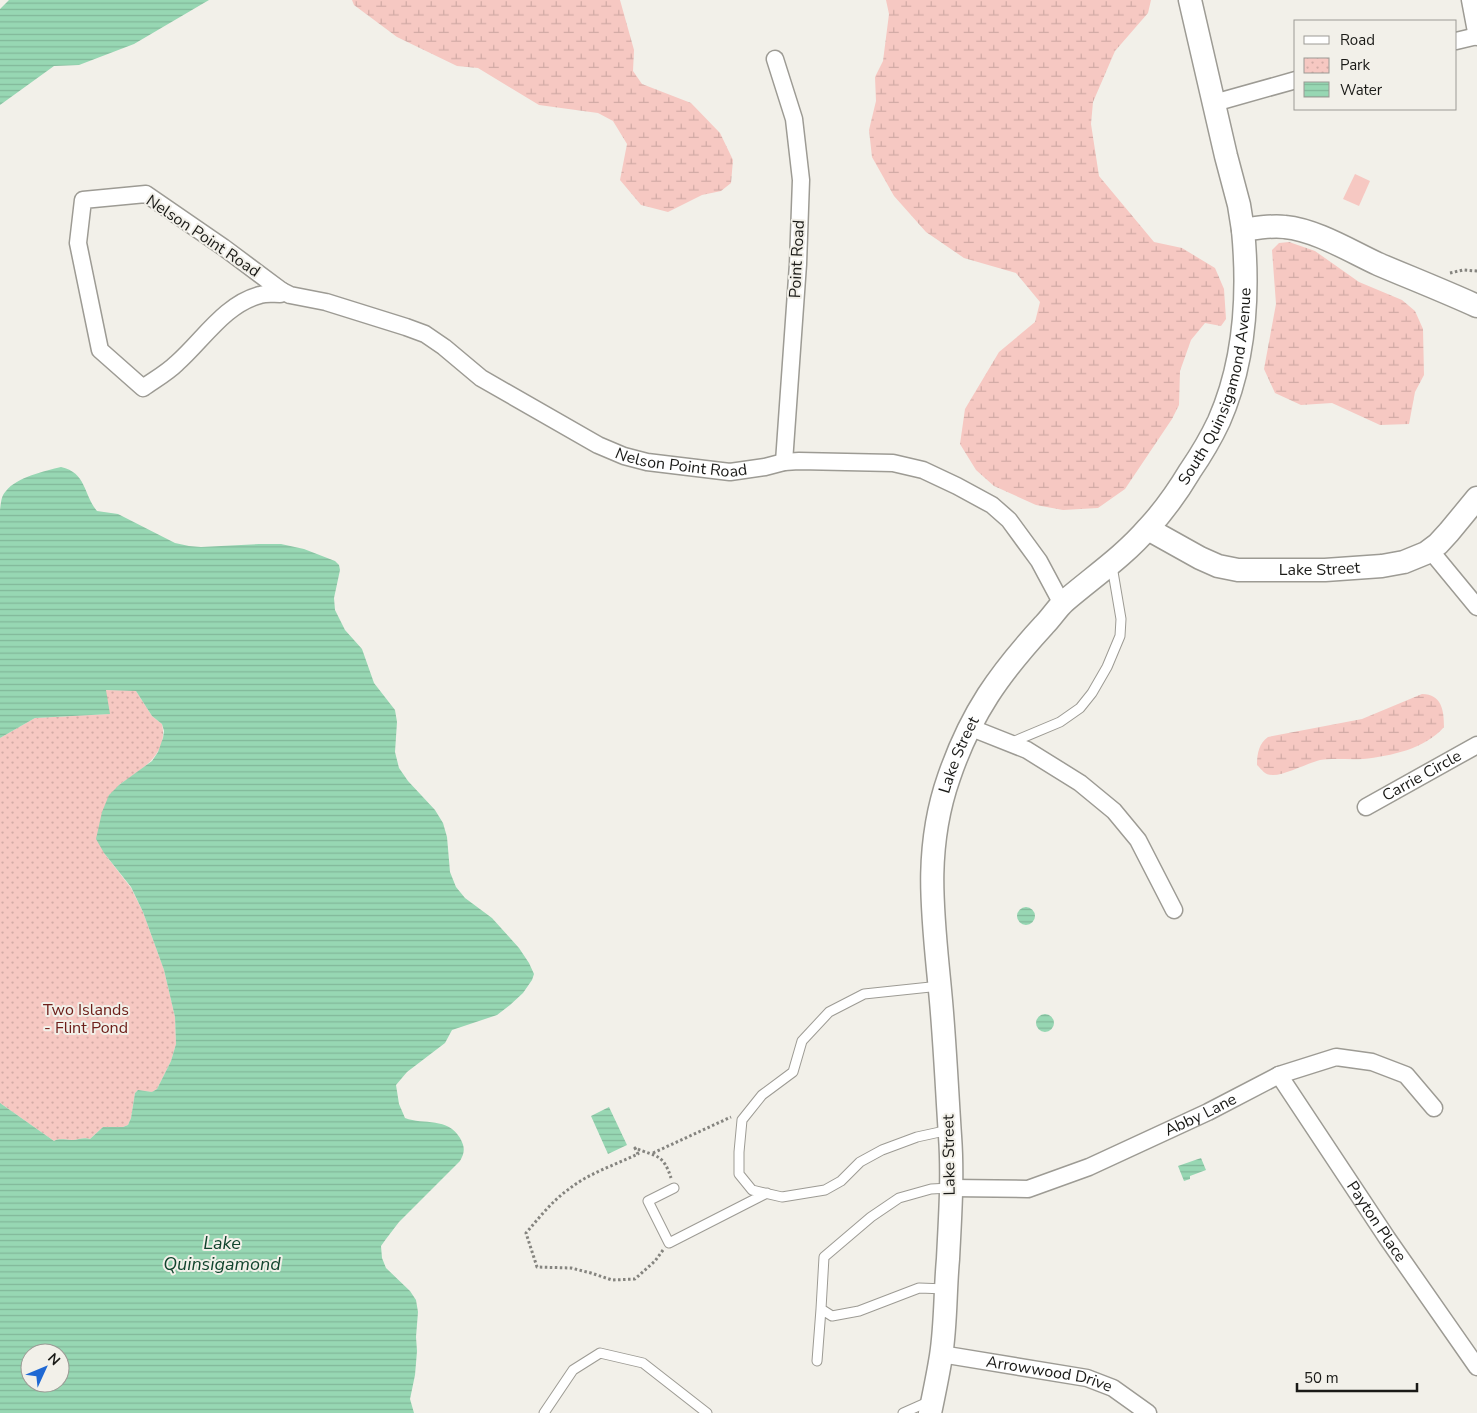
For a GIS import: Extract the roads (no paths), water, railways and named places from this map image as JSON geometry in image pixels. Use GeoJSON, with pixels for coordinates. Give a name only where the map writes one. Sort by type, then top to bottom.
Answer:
{"type":"FeatureCollection","features":[{"type":"Feature","properties":{"kind":"main road","name":"South Quinsigamond Avenue"},"geometry":{"type":"LineString","coordinates":[[1148,529],[1178,491],[1219,422],[1236,365],[1242,334],[1245,271],[1243,230],[1239,205],[1190,0]]}},
{"type":"Feature","properties":{"kind":"main road"},"geometry":{"type":"LineString","coordinates":[[1243,230],[1286,227],[1300,230],[1329,240],[1378,264],[1477,306]]}},
{"type":"Feature","properties":{"kind":"main road","name":"Lake Street"},"geometry":{"type":"LineString","coordinates":[[931,1406],[941,1354],[951,1188],[950,1130],[932,903],[934,842],[939,809],[953,765],[981,705],[998,679],[1062,604],[1148,529],[1200,558],[1218,566],[1238,570],[1325,570],[1387,566],[1416,558],[1430,550],[1449,532],[1477,498]]}},
{"type":"Feature","properties":{"kind":"street"},"geometry":{"type":"LineString","coordinates":[[1457,41],[1477,36],[1470,0]]}},
{"type":"Feature","properties":{"kind":"street","name":"Point Road"},"geometry":{"type":"LineString","coordinates":[[775,59],[794,119],[801,180],[798,264],[784,462]]}},
{"type":"Feature","properties":{"kind":"street"},"geometry":{"type":"LineString","coordinates":[[1214,103],[1294,81]]}},
{"type":"Feature","properties":{"kind":"street","name":"Nelson Point Road"},"geometry":{"type":"LineString","coordinates":[[282,291],[280,294],[261,294],[250,298],[229,312],[214,324],[176,364],[143,388],[100,350],[78,243],[84,200],[146,194],[223,247],[282,291],[290,295],[326,302],[425,334],[444,347],[481,378],[598,445],[624,456],[647,462],[730,472],[784,462],[841,461],[893,463],[923,470],[992,505],[1009,520],[1039,561],[1062,604]]}},
{"type":"Feature","properties":{"kind":"street"},"geometry":{"type":"LineString","coordinates":[[1430,550],[1477,607]]}},
{"type":"Feature","properties":{"kind":"street"},"geometry":{"type":"LineString","coordinates":[[969,728],[1027,750],[1080,783],[1114,811],[1138,840],[1174,910]]}},
{"type":"Feature","properties":{"kind":"street","name":"Carrie Circle"},"geometry":{"type":"LineString","coordinates":[[1366,807],[1477,745]]}},
{"type":"Feature","properties":{"kind":"street","name":"Abby Lane"},"geometry":{"type":"LineString","coordinates":[[951,1188],[1028,1189],[1101,1161],[1208,1112],[1279,1075],[1336,1057],[1372,1062],[1406,1075],[1434,1108]]}},
{"type":"Feature","properties":{"kind":"street","name":"Payton Place"},"geometry":{"type":"LineString","coordinates":[[1279,1075],[1387,1238],[1477,1367]]}},
{"type":"Feature","properties":{"kind":"street","name":"Arrowwood Drive"},"geometry":{"type":"LineString","coordinates":[[941,1354],[1087,1378],[1113,1388],[1148,1413]]}},
{"type":"Feature","properties":{"kind":"lane"},"geometry":{"type":"LineString","coordinates":[[1010,744],[1060,722],[1080,708],[1092,693],[1120,636],[1121,619],[1111,562]]}},
{"type":"Feature","properties":{"kind":"lane"},"geometry":{"type":"LineString","coordinates":[[940,986],[864,994],[829,1012],[802,1041],[793,1072],[762,1095],[742,1120],[739,1174],[752,1190],[782,1197],[825,1190],[841,1181],[860,1162],[882,1150],[917,1137],[950,1130]]}},
{"type":"Feature","properties":{"kind":"lane"},"geometry":{"type":"LineString","coordinates":[[674,1188],[648,1201],[669,1243],[767,1194]]}},
{"type":"Feature","properties":{"kind":"lane"},"geometry":{"type":"LineString","coordinates":[[817,1361],[824,1257],[871,1217],[900,1198],[931,1189],[951,1188]]}},
{"type":"Feature","properties":{"kind":"lane"},"geometry":{"type":"LineString","coordinates":[[821,1309],[832,1316],[859,1312],[919,1288],[946,1290]]}},
{"type":"Feature","properties":{"kind":"lane"},"geometry":{"type":"LineString","coordinates":[[544,1413],[573,1370],[600,1354],[643,1363],[707,1413]]}},
{"type":"Feature","properties":{"kind":"lane"},"geometry":{"type":"LineString","coordinates":[[903,1413],[931,1406]]}},
{"type":"Feature","properties":{"kind":"water"},"geometry":{"type":"Polygon","coordinates":[[[9,0],[209,0],[134,44],[79,65],[54,66],[0,105],[0,9],[9,0]]]}},
{"type":"Feature","properties":{"kind":"water","name":"Lake Quinsigamond"},"geometry":{"type":"Polygon","coordinates":[[[61,467],[69,470],[80,479],[97,511],[118,514],[175,543],[201,547],[281,544],[304,549],[335,561],[339,565],[340,570],[334,598],[335,610],[345,630],[362,649],[374,683],[395,710],[397,722],[395,752],[399,768],[408,781],[435,810],[443,823],[447,837],[450,872],[456,887],[465,898],[492,918],[519,948],[534,974],[523,993],[510,1005],[497,1015],[452,1030],[445,1043],[407,1072],[396,1085],[399,1104],[405,1118],[442,1124],[449,1127],[460,1138],[464,1150],[460,1161],[399,1222],[381,1246],[382,1258],[386,1268],[410,1291],[416,1300],[418,1312],[417,1351],[410,1399],[414,1413],[0,1413],[0,1103],[54,1141],[60,1139],[90,1139],[103,1127],[123,1127],[128,1125],[135,1093],[138,1090],[152,1092],[157,1089],[171,1061],[176,1044],[175,1017],[164,970],[143,912],[131,887],[104,853],[96,839],[102,812],[109,795],[119,785],[152,761],[158,752],[163,738],[162,724],[152,716],[136,691],[106,690],[110,714],[35,718],[0,738],[0,510],[3,495],[6,491],[17,482],[32,475],[61,467]]]}},
{"type":"Feature","properties":{"kind":"water"},"geometry":{"type":"Polygon","coordinates":[[[1026,907],[1032,910],[1035,916],[1032,922],[1026,925],[1020,922],[1017,916],[1020,910],[1026,907]]]}},
{"type":"Feature","properties":{"kind":"water"},"geometry":{"type":"Polygon","coordinates":[[[1045,1014],[1051,1017],[1054,1023],[1051,1029],[1045,1032],[1039,1029],[1036,1023],[1039,1017],[1045,1014]]]}},
{"type":"Feature","properties":{"kind":"water"},"geometry":{"type":"Polygon","coordinates":[[[609,1107],[627,1145],[608,1154],[591,1116],[609,1107]]]}},
{"type":"Feature","properties":{"kind":"water"},"geometry":{"type":"Polygon","coordinates":[[[1201,1158],[1206,1170],[1190,1176],[1190,1179],[1184,1181],[1178,1166],[1201,1158]]]}},
{"type":"Feature","properties":{"kind":"park label","name":"Two Islands - Flint Pond"},"geometry":{"type":"Point","coordinates":[86,1019]}}]}
